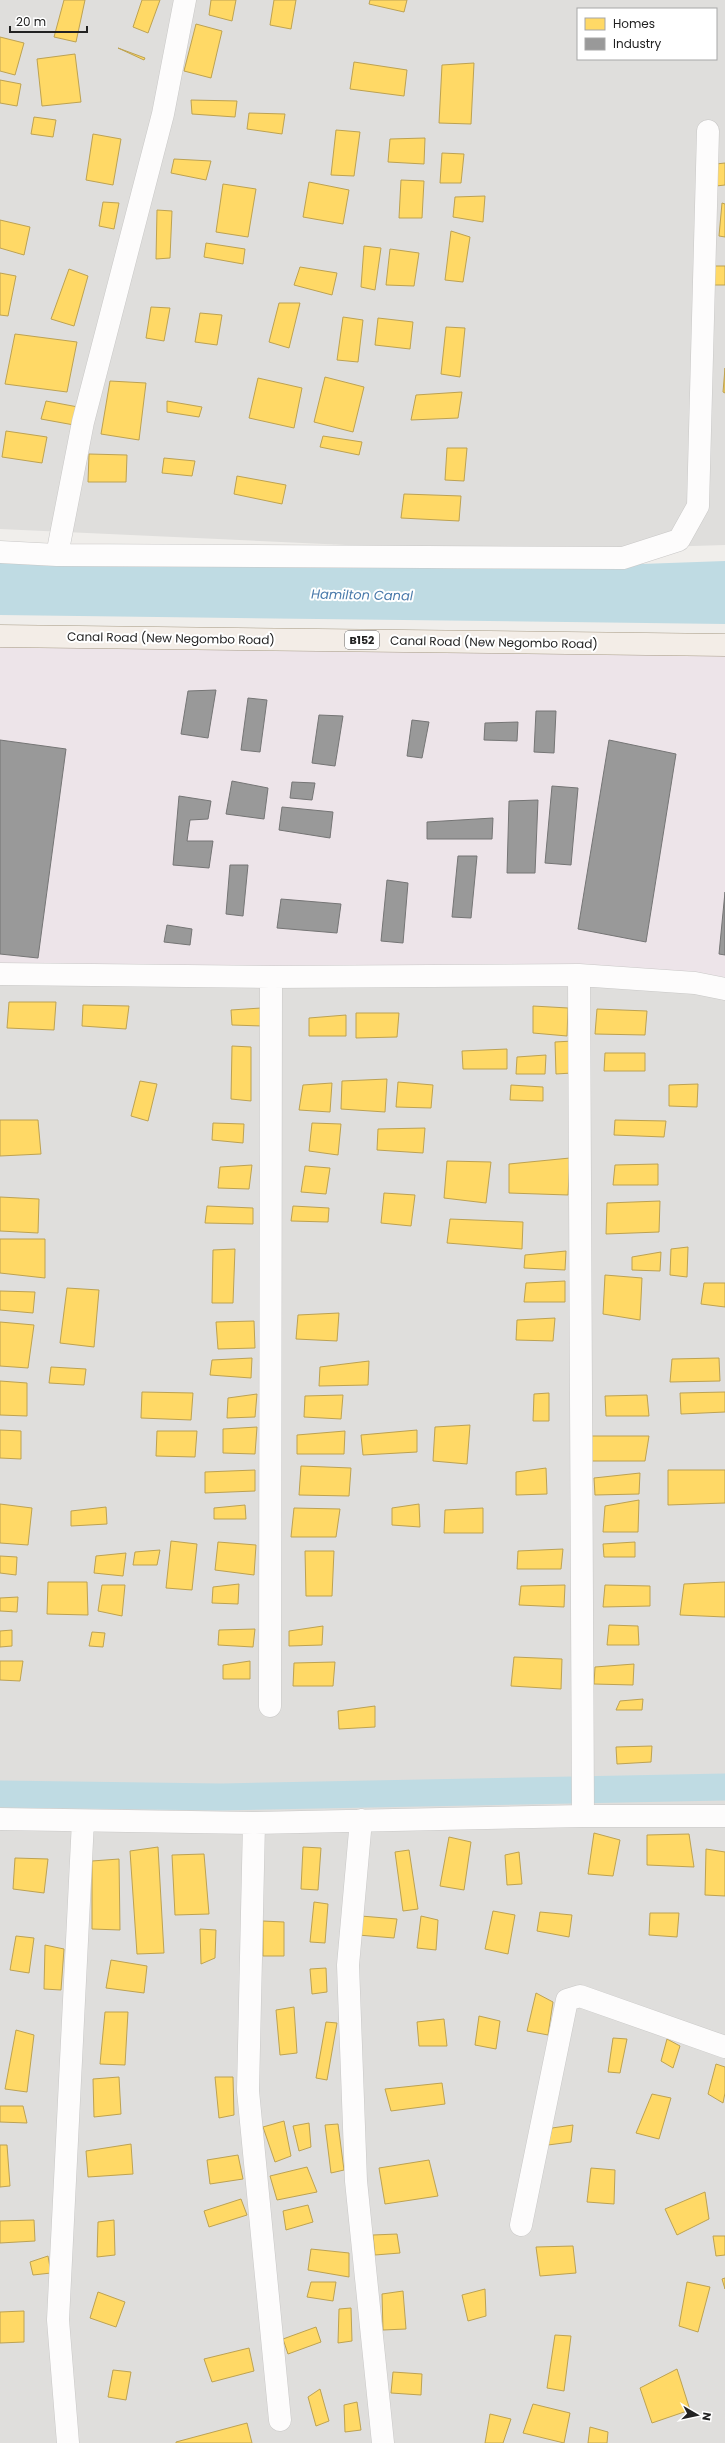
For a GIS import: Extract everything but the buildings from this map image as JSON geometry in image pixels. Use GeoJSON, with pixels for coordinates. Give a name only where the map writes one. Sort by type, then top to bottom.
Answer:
{"type":"FeatureCollection","features":[{"type":"Feature","properties":{"kind":"main road","name":"Canal Road (New Negombo Road)"},"geometry":{"type":"LineString","coordinates":[[0,636],[725,645]]}},
{"type":"Feature","properties":{"kind":"street"},"geometry":{"type":"LineString","coordinates":[[57,555],[83,422],[163,114],[185,0]]}},
{"type":"Feature","properties":{"kind":"street"},"geometry":{"type":"LineString","coordinates":[[0,552],[57,555],[623,558],[679,540],[698,506],[708,131]]}},
{"type":"Feature","properties":{"kind":"street"},"geometry":{"type":"LineString","coordinates":[[0,974],[271,977],[579,975],[695,983],[725,989]]}},
{"type":"Feature","properties":{"kind":"street"},"geometry":{"type":"LineString","coordinates":[[579,975],[583,1810]]}},
{"type":"Feature","properties":{"kind":"street"},"geometry":{"type":"LineString","coordinates":[[270,1706],[271,977]]}},
{"type":"Feature","properties":{"kind":"street"},"geometry":{"type":"LineString","coordinates":[[0,1819],[254,1823],[361,1820],[583,1810],[725,1816]]}},
{"type":"Feature","properties":{"kind":"street"},"geometry":{"type":"LineString","coordinates":[[361,1820],[348,1972],[356,2181],[383,2443]]}},
{"type":"Feature","properties":{"kind":"street"},"geometry":{"type":"LineString","coordinates":[[68,2443],[58,2320],[83,1821]]}},
{"type":"Feature","properties":{"kind":"street"},"geometry":{"type":"LineString","coordinates":[[254,1823],[248,2090],[280,2420]]}},
{"type":"Feature","properties":{"kind":"street"},"geometry":{"type":"LineString","coordinates":[[521,2225],[567,2000],[580,1996],[725,2047]]}},
{"type":"Feature","properties":{"kind":"shaded area"},"geometry":{"type":"Polygon","coordinates":[[[0,0],[725,0],[725,545],[497,552],[0,529],[0,0]]]}},
{"type":"Feature","properties":{"kind":"shaded area"},"geometry":{"type":"Polygon","coordinates":[[[0,641],[725,650],[725,982],[0,966],[0,641]]]}},
{"type":"Feature","properties":{"kind":"shaded area"},"geometry":{"type":"Polygon","coordinates":[[[0,978],[579,981],[725,995],[725,2443],[0,2443],[0,978]]]}},
{"type":"Feature","properties":{"kind":"water","name":"Hamilton Canal"},"geometry":{"type":"Polygon","coordinates":[[[725,561],[725,624],[0,615],[0,562],[498,569],[725,561]]]}},
{"type":"Feature","properties":{"kind":"waterway"},"geometry":{"type":"LineString","coordinates":[[0,1794],[221,1797],[725,1787]]}}]}
